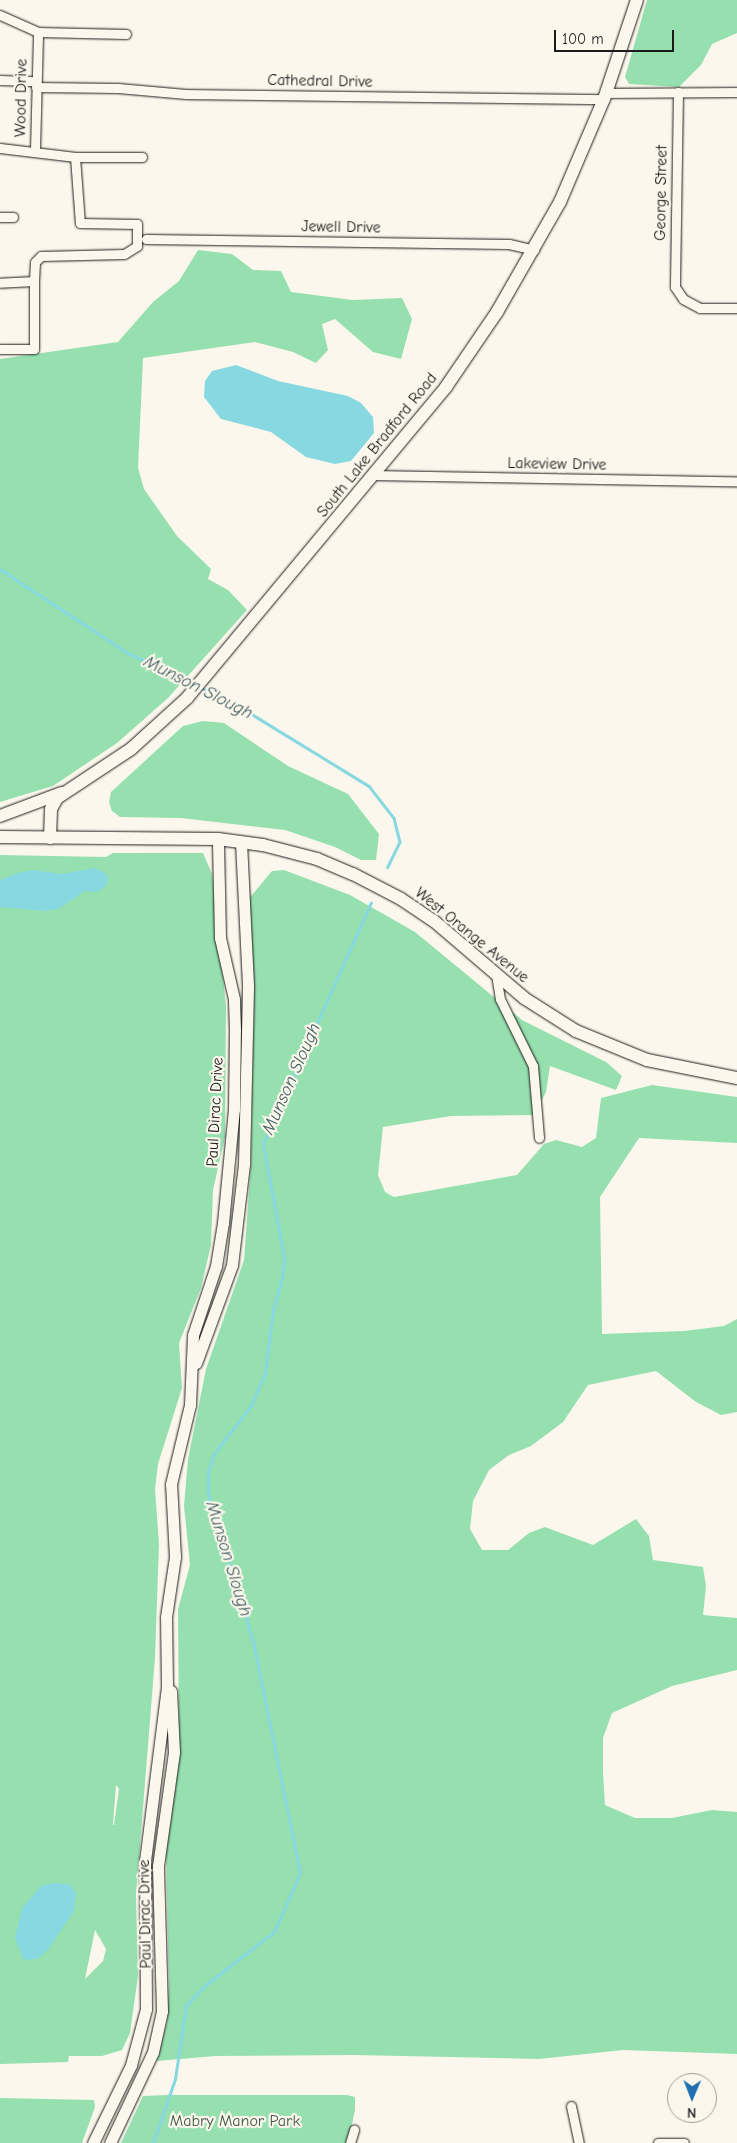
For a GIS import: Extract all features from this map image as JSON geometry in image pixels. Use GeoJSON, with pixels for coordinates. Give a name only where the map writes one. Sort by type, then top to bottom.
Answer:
{"type":"FeatureCollection","features":[{"type":"Feature","properties":{"kind":"main road","name":"South Lake Bradford Road"},"geometry":{"type":"LineString","coordinates":[[50,838],[51,808],[66,791],[131,749],[187,698],[376,474],[446,387],[534,250],[560,202],[605,96],[637,0]]}},
{"type":"Feature","properties":{"kind":"main road"},"geometry":{"type":"LineString","coordinates":[[0,816],[66,791]]}},
{"type":"Feature","properties":{"kind":"main road","name":"West Orange Avenue"},"geometry":{"type":"LineString","coordinates":[[0,837],[218,839],[241,842],[316,859],[386,890],[434,921],[537,1007],[594,1040],[673,1068],[737,1078]]}},
{"type":"Feature","properties":{"kind":"street"},"geometry":{"type":"LineString","coordinates":[[0,15],[38,32],[126,34]]}},
{"type":"Feature","properties":{"kind":"street","name":"Wood Drive"},"geometry":{"type":"LineString","coordinates":[[38,32],[35,150],[75,157],[142,157]]}},
{"type":"Feature","properties":{"kind":"street","name":"Cathedral Drive"},"geometry":{"type":"LineString","coordinates":[[0,80],[186,94],[605,96],[678,92],[737,92]]}},
{"type":"Feature","properties":{"kind":"street","name":"George Street"},"geometry":{"type":"LineString","coordinates":[[678,92],[674,278],[678,293],[700,308],[737,308]]}},
{"type":"Feature","properties":{"kind":"street"},"geometry":{"type":"LineString","coordinates":[[0,148],[35,150]]}},
{"type":"Feature","properties":{"kind":"street"},"geometry":{"type":"LineString","coordinates":[[0,349],[34,350],[35,262],[41,256],[124,254],[133,251],[137,246],[137,224],[80,223],[75,157]]}},
{"type":"Feature","properties":{"kind":"street"},"geometry":{"type":"LineString","coordinates":[[0,217],[13,217]]}},
{"type":"Feature","properties":{"kind":"street","name":"Jewell Drive"},"geometry":{"type":"LineString","coordinates":[[146,239],[508,244],[534,250]]}},
{"type":"Feature","properties":{"kind":"street"},"geometry":{"type":"LineString","coordinates":[[0,283],[34,281]]}},
{"type":"Feature","properties":{"kind":"street","name":"Lakeview Drive"},"geometry":{"type":"LineString","coordinates":[[376,474],[737,481]]}},
{"type":"Feature","properties":{"kind":"street","name":"Paul Dirac Drive"},"geometry":{"type":"LineString","coordinates":[[110,2143],[153,2052],[162,2011],[158,1866],[174,1737],[168,1674],[166,1617],[175,1557],[171,1484],[188,1416],[193,1336],[212,1281],[221,1245],[235,1093],[235,1007],[220,938],[218,839]]}},
{"type":"Feature","properties":{"kind":"street","name":"Paul Dirac Drive"},"geometry":{"type":"LineString","coordinates":[[191,1384],[202,1343],[230,1272],[240,1203],[246,1128],[248,985],[240,884],[241,842]]}},
{"type":"Feature","properties":{"kind":"street"},"geometry":{"type":"LineString","coordinates":[[496,974],[500,999],[533,1066],[539,1138]]}},
{"type":"Feature","properties":{"kind":"street","name":"Paul Dirac Drive"},"geometry":{"type":"LineString","coordinates":[[93,2143],[134,2058],[146,2009],[145,1861],[168,1674]]}},
{"type":"Feature","properties":{"kind":"street"},"geometry":{"type":"LineString","coordinates":[[572,2106],[579,2143]]}},
{"type":"Feature","properties":{"kind":"street"},"geometry":{"type":"LineString","coordinates":[[350,2143],[354,2130]]}},
{"type":"Feature","properties":{"kind":"street"},"geometry":{"type":"LineString","coordinates":[[658,2143],[684,2143]]}},
{"type":"Feature","properties":{"kind":"green space"},"geometry":{"type":"Polygon","coordinates":[[[647,0],[737,0],[737,33],[712,44],[701,65],[679,87],[629,84],[625,77],[647,0]]]}},
{"type":"Feature","properties":{"kind":"green space"},"geometry":{"type":"Polygon","coordinates":[[[198,250],[232,254],[253,270],[281,271],[291,292],[353,300],[402,298],[412,319],[401,359],[373,352],[335,319],[322,324],[328,350],[316,363],[293,352],[255,342],[143,358],[138,468],[144,489],[177,536],[211,569],[208,579],[228,590],[247,610],[168,698],[117,743],[53,786],[0,802],[0,359],[118,342],[153,302],[179,281],[198,250]]]}},
{"type":"Feature","properties":{"kind":"green space"},"geometry":{"type":"Polygon","coordinates":[[[203,721],[224,723],[288,766],[348,794],[379,834],[376,860],[361,860],[335,847],[285,830],[181,818],[120,817],[112,811],[109,802],[111,792],[183,726],[203,721]]]}},
{"type":"Feature","properties":{"kind":"green space"},"geometry":{"type":"Polygon","coordinates":[[[113,853],[203,853],[212,874],[226,1006],[225,1137],[213,1190],[211,1245],[201,1288],[179,1343],[182,1388],[158,1464],[155,1489],[159,1544],[155,1658],[136,1895],[138,1976],[130,2033],[122,2050],[102,2056],[69,2056],[68,2062],[0,2064],[0,855],[106,857],[113,853]],[[116,1785],[113,1825],[119,1789],[116,1785]],[[95,1930],[85,1979],[103,1961],[106,1949],[95,1930]]]}},
{"type":"Feature","properties":{"kind":"green space"},"geometry":{"type":"Polygon","coordinates":[[[284,870],[350,895],[415,932],[522,1020],[606,1062],[622,1076],[616,1090],[550,1066],[546,1092],[534,1115],[451,1116],[383,1127],[378,1175],[385,1192],[394,1197],[517,1175],[544,1144],[556,1140],[582,1147],[596,1138],[601,1098],[652,1085],[737,1097],[737,1143],[639,1138],[600,1197],[602,1334],[684,1331],[724,1326],[737,1319],[737,1412],[721,1415],[696,1402],[656,1371],[588,1385],[563,1422],[531,1446],[509,1455],[489,1470],[473,1501],[470,1529],[482,1550],[508,1550],[529,1533],[545,1527],[593,1545],[636,1519],[649,1536],[653,1560],[703,1567],[706,1586],[703,1615],[737,1618],[737,1670],[672,1686],[612,1713],[603,1738],[603,1773],[605,1805],[635,1818],[672,1818],[712,1810],[737,1812],[737,2054],[623,2050],[539,2059],[354,2055],[215,2056],[157,2061],[167,2022],[169,1987],[166,1853],[179,1750],[178,1609],[190,1565],[184,1506],[188,1459],[206,1369],[244,1260],[251,1163],[254,976],[247,901],[272,871],[284,870]]]}},
{"type":"Feature","properties":{"kind":"green space","name":"Mabry Manor Park"},"geometry":{"type":"Polygon","coordinates":[[[347,2095],[355,2097],[355,2110],[348,2143],[121,2143],[143,2096],[347,2095]]]}},
{"type":"Feature","properties":{"kind":"green space"},"geometry":{"type":"Polygon","coordinates":[[[0,2098],[94,2100],[95,2107],[82,2143],[0,2143],[0,2098]]]}},
{"type":"Feature","properties":{"kind":"water"},"geometry":{"type":"Polygon","coordinates":[[[236,365],[278,381],[348,396],[361,403],[373,417],[374,433],[351,461],[335,464],[306,457],[271,432],[221,419],[204,397],[205,381],[212,371],[236,365]]]}},
{"type":"Feature","properties":{"kind":"water"},"geometry":{"type":"Polygon","coordinates":[[[95,868],[108,875],[106,886],[97,892],[85,891],[60,908],[45,911],[0,907],[0,880],[17,873],[33,870],[62,874],[95,868]]]}},
{"type":"Feature","properties":{"kind":"water"},"geometry":{"type":"Polygon","coordinates":[[[57,1883],[70,1885],[76,1893],[74,1911],[47,1951],[37,1959],[24,1960],[15,1939],[22,1908],[42,1885],[57,1883]]]}},
{"type":"Feature","properties":{"kind":"waterway","name":"Munson Slough"},"geometry":{"type":"LineString","coordinates":[[0,569],[128,653],[194,684]]}},
{"type":"Feature","properties":{"kind":"waterway","name":"Munson Slough"},"geometry":{"type":"LineString","coordinates":[[201,688],[232,702],[369,786],[394,818],[400,842],[388,867]]}},
{"type":"Feature","properties":{"kind":"waterway","name":"Munson Slough"},"geometry":{"type":"LineString","coordinates":[[153,2143],[175,2079],[186,2006],[203,1987],[274,1932],[300,1873],[253,1642],[208,1494],[208,1472],[214,1454],[251,1406],[265,1373],[273,1311],[282,1278],[284,1258],[263,1144],[371,903]]}}]}
